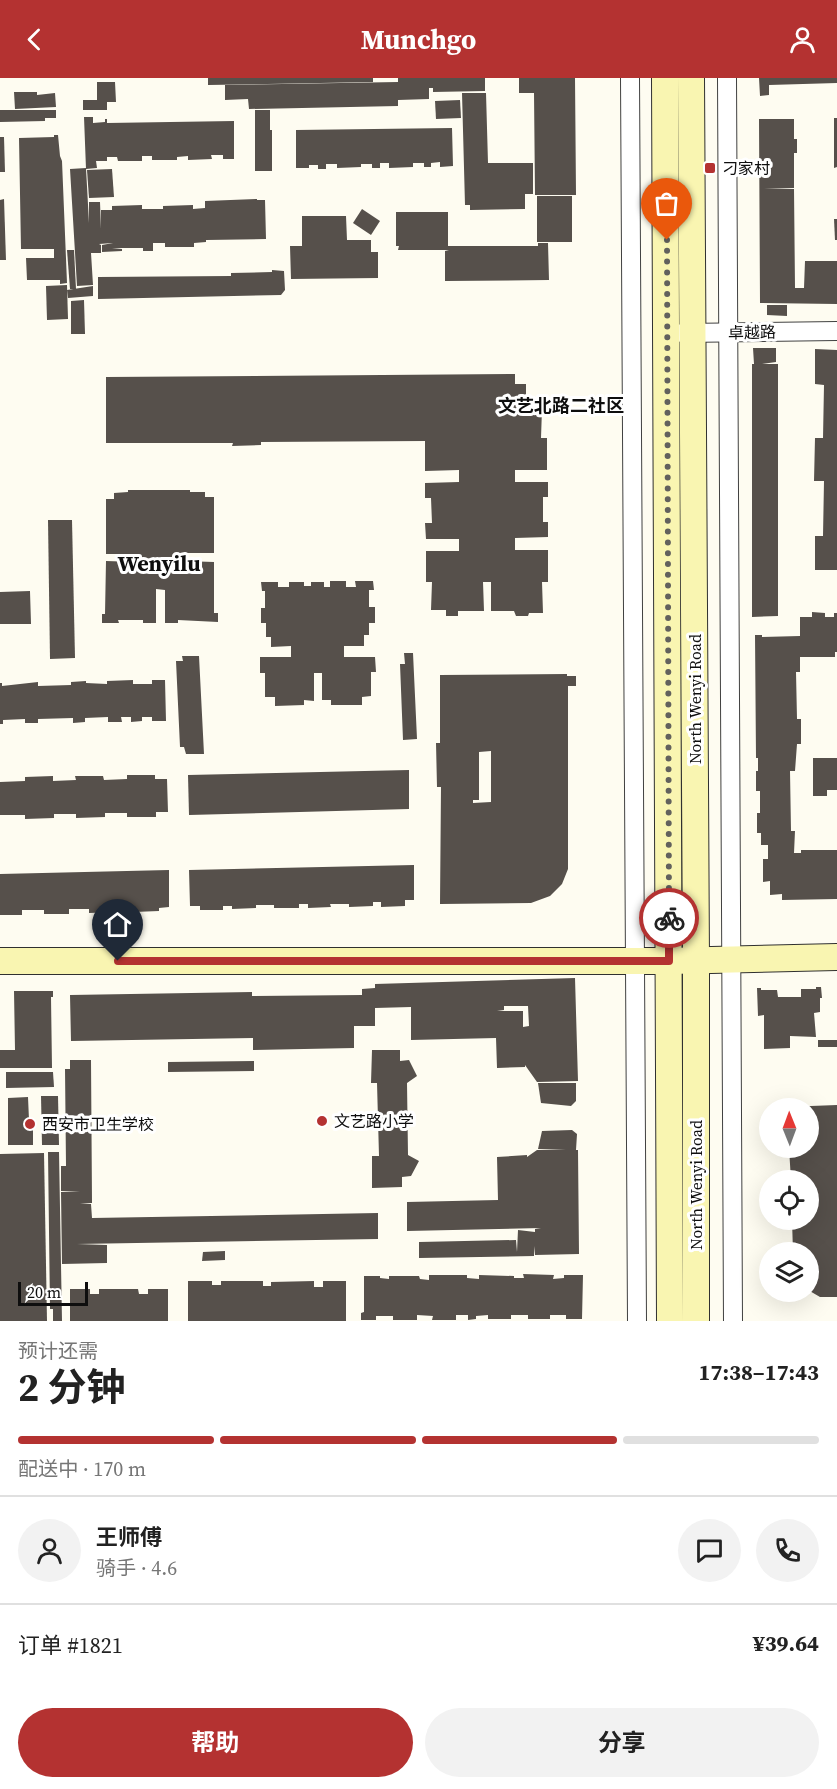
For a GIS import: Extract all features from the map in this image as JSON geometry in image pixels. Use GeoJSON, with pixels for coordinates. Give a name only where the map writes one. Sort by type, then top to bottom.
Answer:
{"type":"FeatureCollection","features":[{"type":"Feature","properties":{"kind":"main road","name":"North Wenyi Road"},"geometry":{"type":"LineString","coordinates":[[665,78],[680,333],[696,960],[696,1321]]}},
{"type":"Feature","properties":{"kind":"main road","name":"North Wenyi Road"},"geometry":{"type":"LineString","coordinates":[[670,1321],[669,961],[680,333],[691,78]]}},
{"type":"Feature","properties":{"kind":"main road"},"geometry":{"type":"LineString","coordinates":[[0,961],[669,961],[837,957]]}},
{"type":"Feature","properties":{"kind":"street"},"geometry":{"type":"LineString","coordinates":[[630,78],[637,1321]]}},
{"type":"Feature","properties":{"kind":"street"},"geometry":{"type":"LineString","coordinates":[[727,78],[733,1321]]}},
{"type":"Feature","properties":{"kind":"street","name":"卓越路"},"geometry":{"type":"LineString","coordinates":[[680,333],[837,331]]}},
{"type":"Feature","properties":{"kind":"building"},"geometry":{"type":"Polygon","coordinates":[[[208,78],[373,78],[373,82],[208,85],[208,78]]]}},
{"type":"Feature","properties":{"kind":"building"},"geometry":{"type":"Polygon","coordinates":[[[398,78],[485,78],[485,91],[433,92],[433,88],[429,88],[429,99],[398,100],[398,106],[249,109],[248,99],[225,100],[225,85],[398,82],[398,78]]]}},
{"type":"Feature","properties":{"kind":"building"},"geometry":{"type":"Polygon","coordinates":[[[519,78],[575,78],[576,195],[535,195],[534,93],[519,93],[519,78]]]}},
{"type":"Feature","properties":{"kind":"building"},"geometry":{"type":"Polygon","coordinates":[[[759,78],[837,78],[837,83],[769,85],[769,95],[760,96],[759,78]]]}},
{"type":"Feature","properties":{"kind":"building"},"geometry":{"type":"Polygon","coordinates":[[[97,82],[115,82],[116,102],[107,102],[107,110],[83,110],[83,100],[97,100],[97,82]]]}},
{"type":"Feature","properties":{"kind":"building"},"geometry":{"type":"Polygon","coordinates":[[[14,92],[37,92],[37,95],[55,93],[56,107],[15,109],[14,92]]]}},
{"type":"Feature","properties":{"kind":"building"},"geometry":{"type":"Polygon","coordinates":[[[462,93],[486,93],[488,163],[533,163],[533,194],[525,194],[525,209],[470,210],[470,205],[465,205],[462,93]]]}},
{"type":"Feature","properties":{"kind":"building"},"geometry":{"type":"Polygon","coordinates":[[[460,100],[461,118],[436,119],[435,101],[460,100]]]}},
{"type":"Feature","properties":{"kind":"building"},"geometry":{"type":"Polygon","coordinates":[[[0,110],[56,110],[56,118],[45,118],[45,121],[0,122],[0,110]]]}},
{"type":"Feature","properties":{"kind":"building"},"geometry":{"type":"Polygon","coordinates":[[[255,110],[270,110],[272,171],[255,171],[255,110]]]}},
{"type":"Feature","properties":{"kind":"building"},"geometry":{"type":"Polygon","coordinates":[[[84,117],[93,117],[93,123],[105,122],[105,119],[107,123],[234,121],[234,159],[223,159],[223,155],[211,155],[212,159],[188,160],[188,156],[177,157],[177,160],[152,160],[152,156],[142,156],[142,161],[118,161],[117,157],[107,157],[107,161],[96,161],[97,168],[86,169],[84,117]]]}},
{"type":"Feature","properties":{"kind":"building"},"geometry":{"type":"Polygon","coordinates":[[[834,118],[837,118],[837,167],[834,168],[834,118]]]}},
{"type":"Feature","properties":{"kind":"building"},"geometry":{"type":"Polygon","coordinates":[[[759,119],[794,119],[797,153],[794,153],[794,188],[764,189],[794,189],[795,288],[804,288],[805,261],[837,261],[837,304],[760,303],[759,119]]]}},
{"type":"Feature","properties":{"kind":"building"},"geometry":{"type":"Polygon","coordinates":[[[452,128],[453,166],[440,167],[440,162],[431,163],[431,167],[424,167],[424,163],[413,163],[413,167],[389,168],[389,163],[380,163],[380,168],[372,168],[372,164],[337,168],[337,164],[326,164],[326,169],[318,169],[318,165],[296,168],[296,130],[452,128]]]}},
{"type":"Feature","properties":{"kind":"building"},"geometry":{"type":"Polygon","coordinates":[[[58,135],[62,161],[67,283],[60,284],[60,280],[27,280],[26,258],[54,258],[54,249],[21,249],[19,138],[54,137],[58,135]]]}},
{"type":"Feature","properties":{"kind":"building"},"geometry":{"type":"Polygon","coordinates":[[[0,137],[4,137],[5,172],[0,172],[0,137]]]}},
{"type":"Feature","properties":{"kind":"building"},"geometry":{"type":"Polygon","coordinates":[[[86,168],[89,223],[89,202],[100,202],[101,229],[101,210],[112,210],[112,206],[142,205],[142,209],[163,209],[163,206],[193,205],[193,209],[205,208],[205,201],[257,199],[265,200],[266,239],[206,240],[206,242],[194,243],[194,247],[165,247],[165,243],[153,243],[153,251],[143,251],[143,248],[112,248],[122,249],[122,251],[102,252],[102,245],[113,243],[99,244],[101,253],[91,253],[93,285],[77,286],[70,169],[86,168]]]}},
{"type":"Feature","properties":{"kind":"building"},"geometry":{"type":"Polygon","coordinates":[[[112,169],[114,197],[89,198],[87,170],[112,169]]]}},
{"type":"Feature","properties":{"kind":"building"},"geometry":{"type":"Polygon","coordinates":[[[537,196],[572,196],[572,242],[537,242],[537,196]]]}},
{"type":"Feature","properties":{"kind":"building"},"geometry":{"type":"Polygon","coordinates":[[[4,199],[6,260],[0,260],[0,200],[4,199]]]}},
{"type":"Feature","properties":{"kind":"building"},"geometry":{"type":"Polygon","coordinates":[[[362,209],[380,221],[371,235],[353,223],[362,209]]]}},
{"type":"Feature","properties":{"kind":"building"},"geometry":{"type":"Polygon","coordinates":[[[396,212],[448,212],[448,246],[538,246],[538,243],[548,243],[549,280],[445,281],[445,251],[449,250],[398,250],[396,212]]]}},
{"type":"Feature","properties":{"kind":"building"},"geometry":{"type":"Polygon","coordinates":[[[302,216],[346,216],[347,240],[371,240],[371,252],[378,252],[378,278],[291,279],[290,246],[302,246],[302,216]]]}},
{"type":"Feature","properties":{"kind":"building"},"geometry":{"type":"Polygon","coordinates":[[[834,219],[837,219],[837,240],[835,240],[834,219]]]}},
{"type":"Feature","properties":{"kind":"building"},"geometry":{"type":"Polygon","coordinates":[[[67,250],[74,250],[76,289],[70,289],[67,250]]]}},
{"type":"Feature","properties":{"kind":"building"},"geometry":{"type":"Polygon","coordinates":[[[272,270],[284,271],[285,290],[281,295],[98,299],[98,277],[231,276],[231,273],[272,272],[272,270]]]}},
{"type":"Feature","properties":{"kind":"building"},"geometry":{"type":"Polygon","coordinates":[[[67,285],[68,319],[47,320],[46,286],[67,285]]]}},
{"type":"Feature","properties":{"kind":"building"},"geometry":{"type":"Polygon","coordinates":[[[93,286],[93,296],[68,298],[67,290],[93,286]]]}},
{"type":"Feature","properties":{"kind":"building"},"geometry":{"type":"Polygon","coordinates":[[[84,300],[85,334],[71,334],[71,301],[84,300]]]}},
{"type":"Feature","properties":{"kind":"building"},"geometry":{"type":"Polygon","coordinates":[[[767,305],[787,305],[787,316],[767,315],[767,305]]]}},
{"type":"Feature","properties":{"kind":"building"},"geometry":{"type":"Polygon","coordinates":[[[753,348],[776,348],[776,362],[762,364],[778,364],[778,616],[752,617],[753,348]]]}},
{"type":"Feature","properties":{"kind":"building"},"geometry":{"type":"Polygon","coordinates":[[[815,349],[837,350],[837,570],[815,570],[815,536],[823,536],[824,481],[814,481],[815,438],[823,438],[824,385],[815,384],[815,349]]]}},
{"type":"Feature","properties":{"kind":"building"},"geometry":{"type":"Polygon","coordinates":[[[515,374],[515,384],[526,384],[526,399],[524,403],[514,404],[527,404],[527,409],[542,409],[541,438],[547,438],[547,470],[515,470],[515,482],[548,482],[548,497],[543,497],[543,522],[548,522],[548,537],[515,538],[515,550],[548,550],[548,582],[542,582],[543,613],[529,613],[528,616],[516,616],[514,611],[491,611],[491,582],[483,582],[484,611],[458,611],[458,616],[446,616],[446,610],[431,610],[432,582],[426,582],[426,551],[459,551],[459,539],[426,539],[425,523],[432,523],[431,498],[425,498],[425,483],[459,482],[459,470],[425,471],[425,441],[261,442],[261,445],[232,446],[233,443],[106,443],[106,377],[515,374]]]}},
{"type":"Feature","properties":{"kind":"building"},"geometry":{"type":"Polygon","coordinates":[[[128,490],[190,490],[190,492],[205,492],[205,497],[214,497],[214,553],[184,553],[184,561],[214,562],[214,613],[218,613],[218,622],[178,620],[178,623],[165,623],[165,590],[156,589],[156,623],[143,623],[143,620],[118,620],[119,623],[102,623],[102,614],[105,614],[106,561],[136,562],[136,554],[106,554],[106,499],[114,499],[114,493],[128,492],[128,490]]]}},
{"type":"Feature","properties":{"kind":"building"},"geometry":{"type":"Polygon","coordinates":[[[48,520],[72,520],[75,658],[50,659],[48,520]]]}},
{"type":"Feature","properties":{"kind":"building"},"geometry":{"type":"Polygon","coordinates":[[[330,581],[346,581],[346,587],[356,587],[355,581],[373,581],[374,590],[369,590],[369,607],[375,607],[375,623],[369,623],[369,635],[364,635],[364,646],[344,646],[344,657],[375,657],[376,672],[371,672],[371,696],[362,697],[362,705],[331,705],[331,700],[322,700],[322,673],[314,673],[314,701],[304,700],[304,705],[275,706],[275,697],[265,697],[265,673],[260,673],[260,657],[291,657],[291,646],[271,647],[271,637],[266,637],[266,623],[261,623],[261,608],[265,608],[265,591],[262,591],[261,582],[278,582],[278,587],[289,587],[289,582],[304,582],[304,586],[311,586],[311,582],[324,582],[324,587],[330,587],[330,581]]]}},
{"type":"Feature","properties":{"kind":"building"},"geometry":{"type":"Polygon","coordinates":[[[30,591],[31,624],[0,624],[0,592],[30,591]]]}},
{"type":"Feature","properties":{"kind":"building"},"geometry":{"type":"Polygon","coordinates":[[[812,612],[825,613],[825,617],[834,617],[834,613],[837,613],[837,652],[835,652],[835,657],[800,657],[800,672],[796,672],[797,719],[801,719],[801,744],[797,744],[795,771],[790,771],[791,831],[795,831],[794,853],[801,853],[801,850],[837,850],[837,899],[782,900],[782,894],[770,895],[770,881],[763,882],[763,859],[768,859],[768,845],[761,845],[761,833],[757,833],[760,791],[756,791],[758,758],[756,758],[755,635],[762,635],[762,637],[800,636],[800,617],[812,617],[812,612]]]}},
{"type":"Feature","properties":{"kind":"building"},"geometry":{"type":"Polygon","coordinates":[[[404,653],[413,653],[417,739],[403,740],[400,664],[405,664],[404,653]]]}},
{"type":"Feature","properties":{"kind":"building"},"geometry":{"type":"Polygon","coordinates":[[[182,656],[199,656],[204,754],[186,754],[184,747],[180,747],[176,661],[183,661],[182,656]]]}},
{"type":"Feature","properties":{"kind":"building"},"geometry":{"type":"Polygon","coordinates":[[[567,674],[567,676],[576,676],[576,686],[568,686],[568,869],[562,884],[550,896],[531,903],[440,904],[441,787],[437,787],[436,743],[440,743],[440,675],[567,674]],[[491,751],[479,752],[479,800],[473,800],[473,803],[491,802],[491,751]]]}},
{"type":"Feature","properties":{"kind":"building"},"geometry":{"type":"Polygon","coordinates":[[[133,680],[133,684],[152,684],[152,680],[165,680],[166,721],[152,721],[152,717],[142,717],[142,721],[131,722],[131,717],[121,717],[122,722],[108,722],[108,717],[85,718],[85,722],[73,723],[73,718],[38,719],[38,723],[25,723],[25,719],[3,720],[3,724],[0,724],[0,683],[2,686],[38,682],[38,686],[71,685],[71,682],[86,681],[86,683],[107,684],[107,681],[133,680]]]}},
{"type":"Feature","properties":{"kind":"building"},"geometry":{"type":"Polygon","coordinates":[[[813,758],[837,758],[837,790],[827,790],[827,796],[813,796],[813,758]]]}},
{"type":"Feature","properties":{"kind":"building"},"geometry":{"type":"Polygon","coordinates":[[[409,770],[409,809],[189,815],[188,775],[409,770]]]}},
{"type":"Feature","properties":{"kind":"building"},"geometry":{"type":"Polygon","coordinates":[[[127,775],[155,775],[155,779],[167,779],[168,812],[156,812],[156,817],[127,817],[127,813],[105,813],[105,817],[76,818],[76,814],[54,814],[54,818],[25,819],[25,815],[0,815],[0,782],[25,781],[25,777],[53,776],[53,781],[76,780],[75,776],[103,776],[104,780],[127,779],[127,775]]]}},
{"type":"Feature","properties":{"kind":"building"},"geometry":{"type":"Polygon","coordinates":[[[414,865],[414,900],[405,900],[405,906],[381,907],[381,902],[373,902],[373,906],[349,907],[349,904],[330,904],[331,907],[308,908],[308,904],[299,904],[299,908],[256,905],[256,908],[232,909],[232,906],[223,906],[223,910],[200,910],[200,906],[190,906],[189,870],[414,865]]]}},
{"type":"Feature","properties":{"kind":"building"},"geometry":{"type":"Polygon","coordinates":[[[169,870],[169,907],[159,908],[159,911],[134,912],[134,908],[114,908],[114,912],[89,913],[89,909],[69,909],[69,914],[44,914],[44,910],[22,910],[22,915],[0,915],[0,874],[169,870]]]}},
{"type":"Feature","properties":{"kind":"building"},"geometry":{"type":"Polygon","coordinates":[[[575,978],[578,1081],[537,1082],[525,1065],[525,1067],[497,1068],[496,1038],[411,1040],[411,1007],[375,1008],[375,1026],[354,1026],[354,1048],[253,1050],[253,1038],[71,1041],[70,995],[252,992],[252,996],[362,995],[362,989],[375,988],[375,984],[575,978]],[[504,1006],[504,1010],[497,1011],[523,1011],[523,1027],[529,1026],[528,1006],[504,1006]]]}},
{"type":"Feature","properties":{"kind":"building"},"geometry":{"type":"Polygon","coordinates":[[[816,987],[821,987],[822,998],[820,998],[820,1012],[814,1013],[816,1037],[790,1036],[790,1048],[764,1049],[764,1015],[758,1016],[757,988],[777,990],[778,997],[801,997],[801,989],[816,989],[816,987]]]}},
{"type":"Feature","properties":{"kind":"building"},"geometry":{"type":"Polygon","coordinates":[[[14,991],[53,991],[53,997],[51,997],[52,1068],[0,1068],[0,1050],[15,1050],[14,991]]]}},
{"type":"Feature","properties":{"kind":"building"},"geometry":{"type":"Polygon","coordinates":[[[818,1040],[837,1040],[837,1047],[818,1047],[818,1040]]]}},
{"type":"Feature","properties":{"kind":"building"},"geometry":{"type":"Polygon","coordinates":[[[372,1050],[400,1050],[400,1061],[409,1060],[417,1076],[407,1083],[408,1155],[419,1161],[411,1176],[402,1177],[402,1187],[372,1188],[372,1156],[379,1156],[377,1083],[371,1083],[372,1050]]]}},
{"type":"Feature","properties":{"kind":"building"},"geometry":{"type":"Polygon","coordinates":[[[70,1060],[91,1060],[92,1203],[80,1203],[91,1204],[92,1218],[378,1213],[378,1239],[77,1244],[107,1245],[107,1263],[62,1264],[61,1192],[80,1191],[61,1191],[61,1166],[66,1166],[65,1069],[70,1069],[70,1060]]]}},
{"type":"Feature","properties":{"kind":"building"},"geometry":{"type":"Polygon","coordinates":[[[254,1061],[254,1071],[168,1072],[168,1062],[254,1061]]]}},
{"type":"Feature","properties":{"kind":"building"},"geometry":{"type":"Polygon","coordinates":[[[6,1072],[53,1072],[54,1087],[6,1088],[6,1072]]]}},
{"type":"Feature","properties":{"kind":"building"},"geometry":{"type":"Polygon","coordinates":[[[538,1083],[576,1083],[576,1101],[571,1106],[541,1103],[538,1083]]]}},
{"type":"Feature","properties":{"kind":"building"},"geometry":{"type":"Polygon","coordinates":[[[41,1096],[58,1096],[59,1145],[42,1145],[41,1096]]]}},
{"type":"Feature","properties":{"kind":"building"},"geometry":{"type":"Polygon","coordinates":[[[28,1097],[29,1120],[33,1120],[33,1145],[8,1145],[8,1098],[28,1097]]]}},
{"type":"Feature","properties":{"kind":"building"},"geometry":{"type":"Polygon","coordinates":[[[837,1105],[837,1297],[819,1296],[819,1242],[793,1242],[792,1230],[819,1230],[819,1170],[790,1170],[790,1158],[819,1158],[819,1106],[837,1105]]]}},
{"type":"Feature","properties":{"kind":"building"},"geometry":{"type":"Polygon","coordinates":[[[572,1130],[577,1134],[576,1150],[578,1150],[579,1254],[535,1255],[534,1246],[534,1256],[419,1258],[419,1242],[516,1240],[517,1252],[518,1230],[535,1232],[535,1229],[541,1228],[407,1231],[407,1202],[498,1200],[497,1157],[527,1155],[527,1157],[537,1150],[566,1150],[538,1149],[542,1131],[572,1130]]]}},
{"type":"Feature","properties":{"kind":"building"},"geometry":{"type":"Polygon","coordinates":[[[48,1152],[59,1152],[62,1321],[53,1321],[53,1309],[50,1309],[48,1152]]]}},
{"type":"Feature","properties":{"kind":"building"},"geometry":{"type":"Polygon","coordinates":[[[44,1153],[47,1321],[0,1321],[0,1154],[44,1153]]]}},
{"type":"Feature","properties":{"kind":"building"},"geometry":{"type":"Polygon","coordinates":[[[225,1251],[225,1260],[202,1261],[203,1252],[225,1251]]]}},
{"type":"Feature","properties":{"kind":"building"},"geometry":{"type":"Polygon","coordinates":[[[523,1274],[554,1275],[553,1279],[564,1278],[564,1275],[583,1275],[582,1319],[566,1319],[566,1315],[550,1315],[550,1319],[528,1319],[528,1315],[511,1315],[511,1319],[488,1319],[488,1315],[476,1316],[476,1319],[468,1320],[468,1315],[456,1315],[456,1320],[432,1320],[433,1316],[417,1315],[417,1320],[393,1320],[393,1316],[376,1316],[376,1320],[361,1320],[361,1313],[364,1312],[364,1276],[380,1276],[380,1278],[389,1279],[389,1276],[419,1276],[420,1279],[429,1280],[429,1275],[467,1275],[467,1278],[479,1279],[479,1275],[524,1278],[523,1274]]]}},
{"type":"Feature","properties":{"kind":"building"},"geometry":{"type":"Polygon","coordinates":[[[188,1281],[212,1281],[212,1285],[221,1285],[221,1281],[263,1281],[263,1286],[271,1286],[271,1282],[314,1281],[314,1287],[323,1287],[323,1281],[346,1281],[346,1321],[188,1321],[188,1281]]]}},
{"type":"Feature","properties":{"kind":"building"},"geometry":{"type":"Polygon","coordinates":[[[70,1289],[90,1289],[90,1294],[99,1294],[99,1289],[138,1289],[139,1294],[148,1294],[148,1289],[168,1289],[168,1321],[70,1321],[70,1289]]]}},
{"type":"Feature","properties":{"kind":"way so far"},"geometry":{"type":"LineString","coordinates":[[667,240],[669,918]]}},
{"type":"Feature","properties":{"kind":"place","name":"刁家村"},"geometry":{"type":"Point","coordinates":[710,168]}},
{"type":"Feature","properties":{"kind":"place","name":"文艺路小学"},"geometry":{"type":"Point","coordinates":[322,1121]}},
{"type":"Feature","properties":{"kind":"place","name":"西安市卫生学校"},"geometry":{"type":"Point","coordinates":[30,1124]}},
{"type":"Feature","properties":{"kind":"district","name":"文艺北路二社区"},"geometry":{"type":"Point","coordinates":[561,405]}},
{"type":"Feature","properties":{"kind":"district","name":"Wenyilu"},"geometry":{"type":"Point","coordinates":[159,563]}},
{"type":"Feature","properties":{"kind":"route"},"geometry":{"type":"LineString","coordinates":[[118,961],[669,961],[669,918]]}}]}
